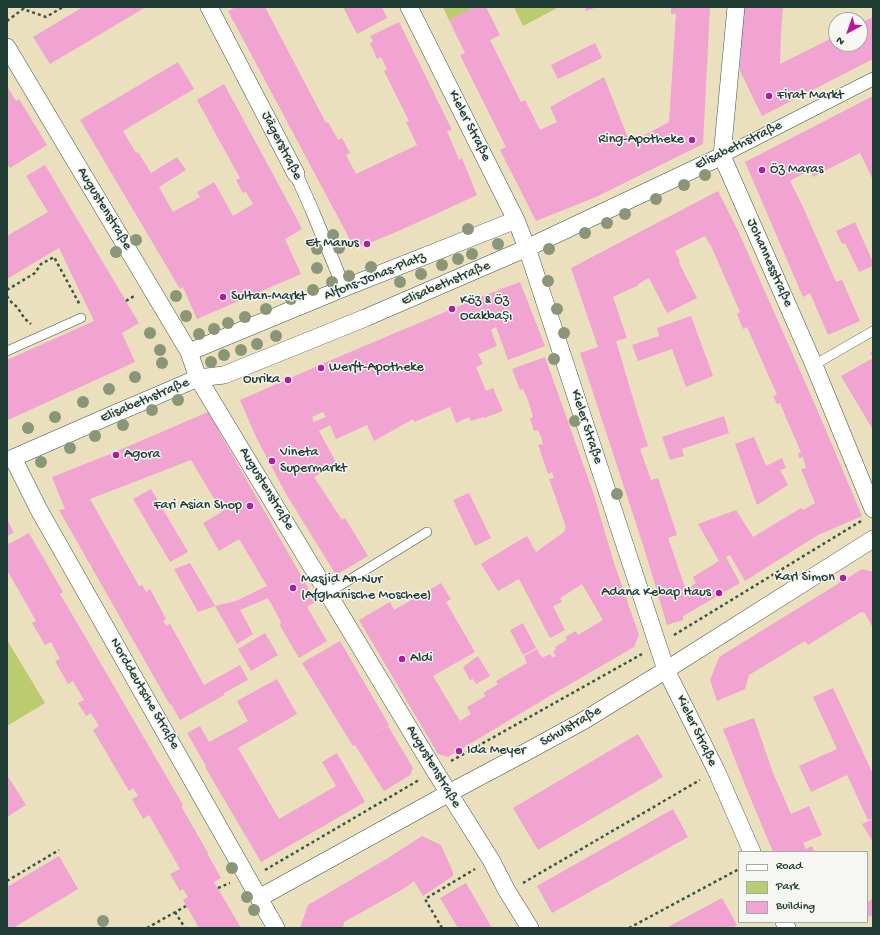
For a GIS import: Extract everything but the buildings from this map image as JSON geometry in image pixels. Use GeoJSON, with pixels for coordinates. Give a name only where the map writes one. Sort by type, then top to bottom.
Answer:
{"type":"FeatureCollection","features":[{"type":"Feature","properties":{"kind":"street","name":"Jägerstraße"},"geometry":{"type":"LineString","coordinates":[[210,7],[296,174],[344,288]]}},
{"type":"Feature","properties":{"kind":"street","name":"Kieler Straße"},"geometry":{"type":"LineString","coordinates":[[409,7],[516,220],[527,248],[666,670],[716,770],[752,851]]}},
{"type":"Feature","properties":{"kind":"street","name":"Johannesstraße"},"geometry":{"type":"LineString","coordinates":[[736,7],[722,156],[814,365],[870,513]]}},
{"type":"Feature","properties":{"kind":"street","name":"Augustenstraße"},"geometry":{"type":"LineString","coordinates":[[7,47],[189,352],[198,378],[435,771],[491,860],[530,928]]}},
{"type":"Feature","properties":{"kind":"street","name":"Elisabethstraße"},"geometry":{"type":"LineString","coordinates":[[10,459],[198,378],[224,375],[365,318],[527,248],[722,156],[873,79]]}},
{"type":"Feature","properties":{"kind":"street","name":"Alfons-Jonas-Platz"},"geometry":{"type":"LineString","coordinates":[[189,352],[344,288],[516,220]]}},
{"type":"Feature","properties":{"kind":"street","name":"Norddeutsche Straße"},"geometry":{"type":"LineString","coordinates":[[10,459],[276,928]]}},
{"type":"Feature","properties":{"kind":"street","name":"Schulstraße"},"geometry":{"type":"LineString","coordinates":[[259,898],[583,721],[873,539]]}},
{"type":"Feature","properties":{"kind":"lane"},"geometry":{"type":"LineString","coordinates":[[7,351],[81,318]]}},
{"type":"Feature","properties":{"kind":"lane"},"geometry":{"type":"LineString","coordinates":[[814,365],[873,331]]}},
{"type":"Feature","properties":{"kind":"lane"},"geometry":{"type":"LineString","coordinates":[[328,593],[427,532]]}},
{"type":"Feature","properties":{"kind":"path"},"geometry":{"type":"LineString","coordinates":[[7,21],[23,8],[46,17],[62,7]]}},
{"type":"Feature","properties":{"kind":"path"},"geometry":{"type":"LineString","coordinates":[[7,290],[35,273],[41,264],[54,257],[83,311],[81,318]]}},
{"type":"Feature","properties":{"kind":"path"},"geometry":{"type":"LineString","coordinates":[[7,296],[9,300],[18,307],[25,320],[36,327],[42,335]]}},
{"type":"Feature","properties":{"kind":"path"},"geometry":{"type":"LineString","coordinates":[[260,873],[435,771],[658,645],[870,513]]}},
{"type":"Feature","properties":{"kind":"path"},"geometry":{"type":"LineString","coordinates":[[508,891],[682,791]]}},
{"type":"Feature","properties":{"kind":"path"},"geometry":{"type":"LineString","coordinates":[[7,881],[59,850]]}},
{"type":"Feature","properties":{"kind":"path"},"geometry":{"type":"LineString","coordinates":[[442,928],[425,899],[491,860]]}},
{"type":"Feature","properties":{"kind":"path"},"geometry":{"type":"LineString","coordinates":[[629,928],[738,870]]}},
{"type":"Feature","properties":{"kind":"path"},"geometry":{"type":"LineString","coordinates":[[147,928],[186,906]]}},
{"type":"Feature","properties":{"kind":"path"},"geometry":{"type":"LineString","coordinates":[[175,912],[185,928]]}},
{"type":"Feature","properties":{"kind":"green space"},"geometry":{"type":"Polygon","coordinates":[[[443,7],[475,7],[449,20],[443,7]]]}},
{"type":"Feature","properties":{"kind":"green space"},"geometry":{"type":"Polygon","coordinates":[[[514,7],[559,7],[523,26],[514,7]]]}},
{"type":"Feature","properties":{"kind":"green space"},"geometry":{"type":"Polygon","coordinates":[[[7,640],[45,703],[7,726],[7,640]]]}},
{"type":"Feature","properties":{"kind":"place","name":"Firat Markt"},"geometry":{"type":"Point","coordinates":[769,96]}},
{"type":"Feature","properties":{"kind":"place","name":"Ring-Apotheke"},"geometry":{"type":"Point","coordinates":[692,140]}},
{"type":"Feature","properties":{"kind":"place","name":"Öz Maras"},"geometry":{"type":"Point","coordinates":[762,170]}},
{"type":"Feature","properties":{"kind":"place","name":"Et Manus"},"geometry":{"type":"Point","coordinates":[367,244]}},
{"type":"Feature","properties":{"kind":"place","name":"Sultan-Markt"},"geometry":{"type":"Point","coordinates":[223,297]}},
{"type":"Feature","properties":{"kind":"place","name":"Köz & Öz Ocakbaşı"},"geometry":{"type":"Point","coordinates":[452,309]}},
{"type":"Feature","properties":{"kind":"place","name":"Werft-Apotheke"},"geometry":{"type":"Point","coordinates":[321,368]}},
{"type":"Feature","properties":{"kind":"place","name":"Ourika"},"geometry":{"type":"Point","coordinates":[288,380]}},
{"type":"Feature","properties":{"kind":"place","name":"Agora"},"geometry":{"type":"Point","coordinates":[116,455]}},
{"type":"Feature","properties":{"kind":"place","name":"Vineta Supermarkt"},"geometry":{"type":"Point","coordinates":[272,461]}},
{"type":"Feature","properties":{"kind":"place","name":"Fari Asian Shop"},"geometry":{"type":"Point","coordinates":[250,506]}},
{"type":"Feature","properties":{"kind":"place","name":"Karl Simon"},"geometry":{"type":"Point","coordinates":[843,578]}},
{"type":"Feature","properties":{"kind":"place","name":"Masjid An-Nur (Afghanische Moschee)"},"geometry":{"type":"Point","coordinates":[293,588]}},
{"type":"Feature","properties":{"kind":"place","name":"Adana Kebap Haus"},"geometry":{"type":"Point","coordinates":[719,593]}},
{"type":"Feature","properties":{"kind":"place","name":"Aldi"},"geometry":{"type":"Point","coordinates":[402,659]}},
{"type":"Feature","properties":{"kind":"place","name":"Ida Meyer"},"geometry":{"type":"Point","coordinates":[459,751]}}]}
